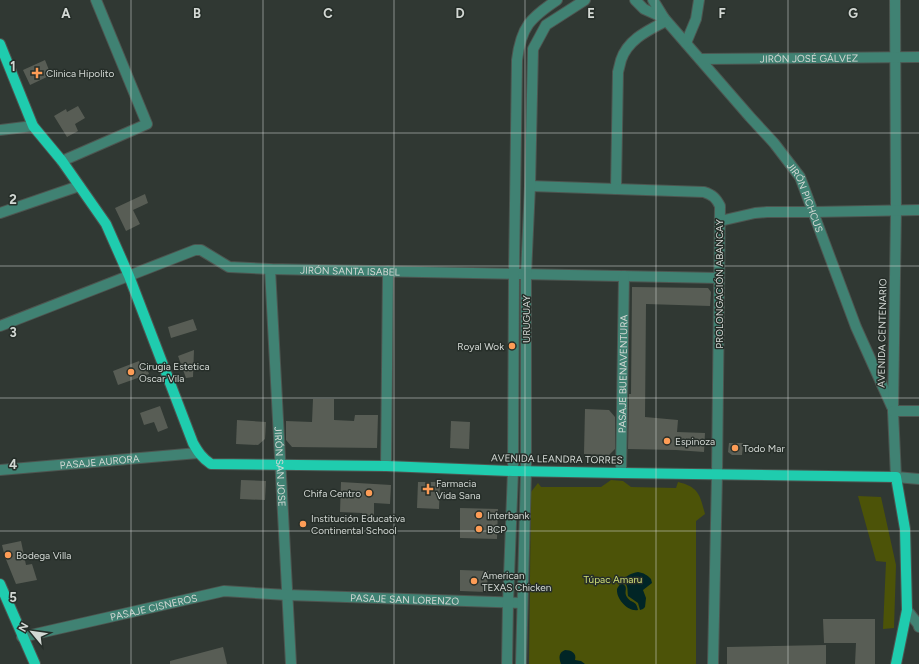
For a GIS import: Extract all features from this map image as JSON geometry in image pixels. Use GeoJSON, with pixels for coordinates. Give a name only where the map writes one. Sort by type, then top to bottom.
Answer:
{"type":"FeatureCollection","features":[{"type":"Feature","properties":{"kind":"main road"},"geometry":{"type":"LineString","coordinates":[[0,44],[34,126],[62,161],[106,224],[129,276],[198,453]]}},
{"type":"Feature","properties":{"kind":"main road","name":"AVENIDA LEANDRA TORRES"},"geometry":{"type":"LineString","coordinates":[[198,453],[210,464],[386,466],[512,471],[718,475],[896,477]]}},
{"type":"Feature","properties":{"kind":"main road","name":"AVENIDA CENTENARIO"},"geometry":{"type":"LineString","coordinates":[[896,477],[906,529],[907,610],[896,664]]}},
{"type":"Feature","properties":{"kind":"main road"},"geometry":{"type":"LineString","coordinates":[[0,584],[35,664]]}},
{"type":"Feature","properties":{"kind":"street"},"geometry":{"type":"LineString","coordinates":[[62,161],[147,124],[96,0]]}},
{"type":"Feature","properties":{"kind":"street","name":"URUGUAY"},"geometry":{"type":"LineString","coordinates":[[507,664],[512,471],[517,68],[519,47],[524,32],[532,20],[541,11],[557,0]]}},
{"type":"Feature","properties":{"kind":"street","name":"URUGUAY"},"geometry":{"type":"LineString","coordinates":[[522,664],[522,603],[526,471],[526,274],[530,186],[533,49],[546,25],[586,0]]}},
{"type":"Feature","properties":{"kind":"street"},"geometry":{"type":"LineString","coordinates":[[635,0],[644,9],[665,19]]}},
{"type":"Feature","properties":{"kind":"street"},"geometry":{"type":"LineString","coordinates":[[653,0],[665,19]]}},
{"type":"Feature","properties":{"kind":"street"},"geometry":{"type":"LineString","coordinates":[[686,43],[696,19],[699,0]]}},
{"type":"Feature","properties":{"kind":"street","name":"AVENIDA CENTENARIO"},"geometry":{"type":"LineString","coordinates":[[896,0],[896,210],[893,411],[896,477]]}},
{"type":"Feature","properties":{"kind":"street"},"geometry":{"type":"LineString","coordinates":[[530,186],[616,189],[618,72],[621,58],[637,37],[665,19]]}},
{"type":"Feature","properties":{"kind":"street","name":"JIRÓN PICHCUS"},"geometry":{"type":"LineString","coordinates":[[665,19],[774,143],[800,177],[856,327],[893,411]]}},
{"type":"Feature","properties":{"kind":"street","name":"JIRÓN JOSÉ GÁLVEZ"},"geometry":{"type":"LineString","coordinates":[[700,59],[919,57]]}},
{"type":"Feature","properties":{"kind":"street"},"geometry":{"type":"LineString","coordinates":[[0,130],[34,126]]}},
{"type":"Feature","properties":{"kind":"street"},"geometry":{"type":"LineString","coordinates":[[0,213],[79,186]]}},
{"type":"Feature","properties":{"kind":"street","name":"PROLONGACIÓN ABANCAY"},"geometry":{"type":"LineString","coordinates":[[616,189],[704,192],[711,194],[716,198],[720,206],[718,475],[713,664]]}},
{"type":"Feature","properties":{"kind":"street"},"geometry":{"type":"LineString","coordinates":[[720,221],[755,213],[767,212],[919,210]]}},
{"type":"Feature","properties":{"kind":"street","name":"JIRÓN SANTA ISABEL"},"geometry":{"type":"LineString","coordinates":[[0,326],[195,250],[201,250],[229,267],[719,278]]}},
{"type":"Feature","properties":{"kind":"street","name":"JIRÓN SAN JOSE"},"geometry":{"type":"LineString","coordinates":[[270,269],[291,664]]}},
{"type":"Feature","properties":{"kind":"street"},"geometry":{"type":"LineString","coordinates":[[386,466],[388,271]]}},
{"type":"Feature","properties":{"kind":"street","name":"PASAJE BUENAVENTURA"},"geometry":{"type":"LineString","coordinates":[[621,473],[624,276]]}},
{"type":"Feature","properties":{"kind":"street"},"geometry":{"type":"LineString","coordinates":[[893,411],[919,411]]}},
{"type":"Feature","properties":{"kind":"street","name":"PASAJE AURORA"},"geometry":{"type":"LineString","coordinates":[[0,470],[198,453]]}},
{"type":"Feature","properties":{"kind":"street","name":"AVENIDA LEANDRA TORRES"},"geometry":{"type":"LineString","coordinates":[[896,477],[919,479]]}},
{"type":"Feature","properties":{"kind":"street","name":"PASAJE CISNEROS"},"geometry":{"type":"LineString","coordinates":[[22,637],[224,591],[287,595]]}},
{"type":"Feature","properties":{"kind":"street","name":"PASAJE SAN LORENZO"},"geometry":{"type":"LineString","coordinates":[[287,595],[522,603]]}},
{"type":"Feature","properties":{"kind":"street"},"geometry":{"type":"LineString","coordinates":[[907,610],[919,627]]}},
{"type":"Feature","properties":{"kind":"green space","name":"Túpac Amaru"},"geometry":{"type":"Polygon","coordinates":[[[611,480],[623,481],[631,487],[676,488],[678,482],[690,486],[698,493],[700,497],[705,514],[696,521],[696,664],[529,664],[531,492],[538,483],[541,487],[601,487],[611,480]]]}},
{"type":"Feature","properties":{"kind":"green space"},"geometry":{"type":"Polygon","coordinates":[[[858,496],[881,497],[896,565],[894,628],[883,629],[886,562],[876,561],[858,496]]]}},
{"type":"Feature","properties":{"kind":"water"},"geometry":{"type":"Polygon","coordinates":[[[638,572],[648,576],[652,583],[643,590],[646,598],[645,607],[640,610],[638,603],[628,596],[627,586],[622,581],[629,575],[638,572]]]}},
{"type":"Feature","properties":{"kind":"water"},"geometry":{"type":"Polygon","coordinates":[[[621,583],[626,588],[627,597],[636,604],[638,610],[630,609],[623,604],[618,597],[617,589],[621,583]]]}},
{"type":"Feature","properties":{"kind":"water"},"geometry":{"type":"Polygon","coordinates":[[[565,650],[573,652],[575,655],[575,660],[581,661],[585,664],[561,664],[560,656],[565,650]]]}},
{"type":"Feature","properties":{"kind":"building","name":"Clinica Hipolito"},"geometry":{"type":"Polygon","coordinates":[[[45,60],[51,75],[30,85],[23,70],[45,60]]]}},
{"type":"Feature","properties":{"kind":"building"},"geometry":{"type":"Polygon","coordinates":[[[78,106],[85,118],[75,124],[78,131],[67,137],[54,116],[66,109],[67,112],[78,106]]]}},
{"type":"Feature","properties":{"kind":"building"},"geometry":{"type":"Polygon","coordinates":[[[145,194],[148,203],[133,210],[140,224],[126,231],[115,208],[145,194]]]}},
{"type":"Feature","properties":{"kind":"building"},"geometry":{"type":"Polygon","coordinates":[[[632,287],[708,288],[711,292],[710,306],[646,304],[645,417],[678,420],[677,432],[705,433],[704,452],[628,449],[629,394],[631,394],[632,287]]]}},
{"type":"Feature","properties":{"kind":"building"},"geometry":{"type":"Polygon","coordinates":[[[193,319],[197,330],[171,338],[168,327],[193,319]]]}},
{"type":"Feature","properties":{"kind":"building"},"geometry":{"type":"Polygon","coordinates":[[[194,350],[193,377],[186,378],[178,356],[194,350]]]}},
{"type":"Feature","properties":{"kind":"building","name":"Cirugia Estetica Oscar Vila"},"geometry":{"type":"Polygon","coordinates":[[[139,361],[141,367],[146,366],[149,374],[118,385],[113,371],[139,361]]]}},
{"type":"Feature","properties":{"kind":"building"},"geometry":{"type":"Polygon","coordinates":[[[313,399],[334,399],[334,420],[354,421],[355,415],[378,415],[377,448],[292,447],[286,440],[286,421],[312,422],[313,399]]]}},
{"type":"Feature","properties":{"kind":"building"},"geometry":{"type":"Polygon","coordinates":[[[160,406],[168,428],[158,432],[154,422],[144,425],[140,413],[160,406]]]}},
{"type":"Feature","properties":{"kind":"building"},"geometry":{"type":"Polygon","coordinates":[[[585,409],[609,410],[615,417],[615,449],[609,455],[584,454],[585,409]]]}},
{"type":"Feature","properties":{"kind":"building"},"geometry":{"type":"Polygon","coordinates":[[[237,420],[266,422],[265,439],[258,445],[236,444],[237,420]]]}},
{"type":"Feature","properties":{"kind":"building"},"geometry":{"type":"Polygon","coordinates":[[[451,421],[470,422],[469,449],[450,448],[451,421]]]}},
{"type":"Feature","properties":{"kind":"building","name":"Todo Mar"},"geometry":{"type":"Polygon","coordinates":[[[729,443],[743,443],[742,455],[732,455],[728,452],[729,443]]]}},
{"type":"Feature","properties":{"kind":"building"},"geometry":{"type":"Polygon","coordinates":[[[241,480],[266,481],[265,500],[240,499],[241,480]]]}},
{"type":"Feature","properties":{"kind":"building"},"geometry":{"type":"Polygon","coordinates":[[[341,482],[391,485],[390,504],[374,503],[374,521],[362,520],[362,513],[340,512],[341,482]]]}},
{"type":"Feature","properties":{"kind":"building"},"geometry":{"type":"Polygon","coordinates":[[[418,482],[440,482],[439,509],[417,508],[418,482]]]}},
{"type":"Feature","properties":{"kind":"building","name":"BCP"},"geometry":{"type":"Polygon","coordinates":[[[460,508],[498,509],[497,539],[460,538],[460,508]]]}},
{"type":"Feature","properties":{"kind":"building"},"geometry":{"type":"Polygon","coordinates":[[[21,541],[26,565],[32,564],[37,580],[16,584],[5,557],[2,545],[21,541]]]}},
{"type":"Feature","properties":{"kind":"building","name":"American TEXAS Chicken"},"geometry":{"type":"Polygon","coordinates":[[[460,570],[488,571],[487,592],[460,591],[460,570]]]}},
{"type":"Feature","properties":{"kind":"building"},"geometry":{"type":"Polygon","coordinates":[[[823,619],[875,619],[875,664],[855,664],[856,643],[824,643],[823,619]]]}},
{"type":"Feature","properties":{"kind":"building"},"geometry":{"type":"Polygon","coordinates":[[[826,645],[826,664],[727,664],[727,647],[826,645]]]}},
{"type":"Feature","properties":{"kind":"building"},"geometry":{"type":"Polygon","coordinates":[[[223,647],[227,664],[170,664],[170,661],[223,647]]]}},
{"type":"Feature","properties":{"kind":"place","name":"Clinica Hipolito"},"geometry":{"type":"Point","coordinates":[37,73]}},
{"type":"Feature","properties":{"kind":"place","name":"Royal Wok"},"geometry":{"type":"Point","coordinates":[512,346]}},
{"type":"Feature","properties":{"kind":"place","name":"Cirugia Estetica Oscar Vila"},"geometry":{"type":"Point","coordinates":[131,372]}},
{"type":"Feature","properties":{"kind":"place","name":"Espinoza"},"geometry":{"type":"Point","coordinates":[667,441]}},
{"type":"Feature","properties":{"kind":"place","name":"Todo Mar"},"geometry":{"type":"Point","coordinates":[735,448]}},
{"type":"Feature","properties":{"kind":"place","name":"Farmacia Vida Sana"},"geometry":{"type":"Point","coordinates":[428,489]}},
{"type":"Feature","properties":{"kind":"place","name":"Chifa Centro"},"geometry":{"type":"Point","coordinates":[369,493]}},
{"type":"Feature","properties":{"kind":"place","name":"Interbank"},"geometry":{"type":"Point","coordinates":[479,515]}},
{"type":"Feature","properties":{"kind":"place","name":"Institución Educativa Continental School"},"geometry":{"type":"Point","coordinates":[303,524]}},
{"type":"Feature","properties":{"kind":"place","name":"BCP"},"geometry":{"type":"Point","coordinates":[479,529]}},
{"type":"Feature","properties":{"kind":"place","name":"Bodega Villa"},"geometry":{"type":"Point","coordinates":[8,555]}},
{"type":"Feature","properties":{"kind":"place","name":"American TEXAS Chicken"},"geometry":{"type":"Point","coordinates":[474,581]}}]}
